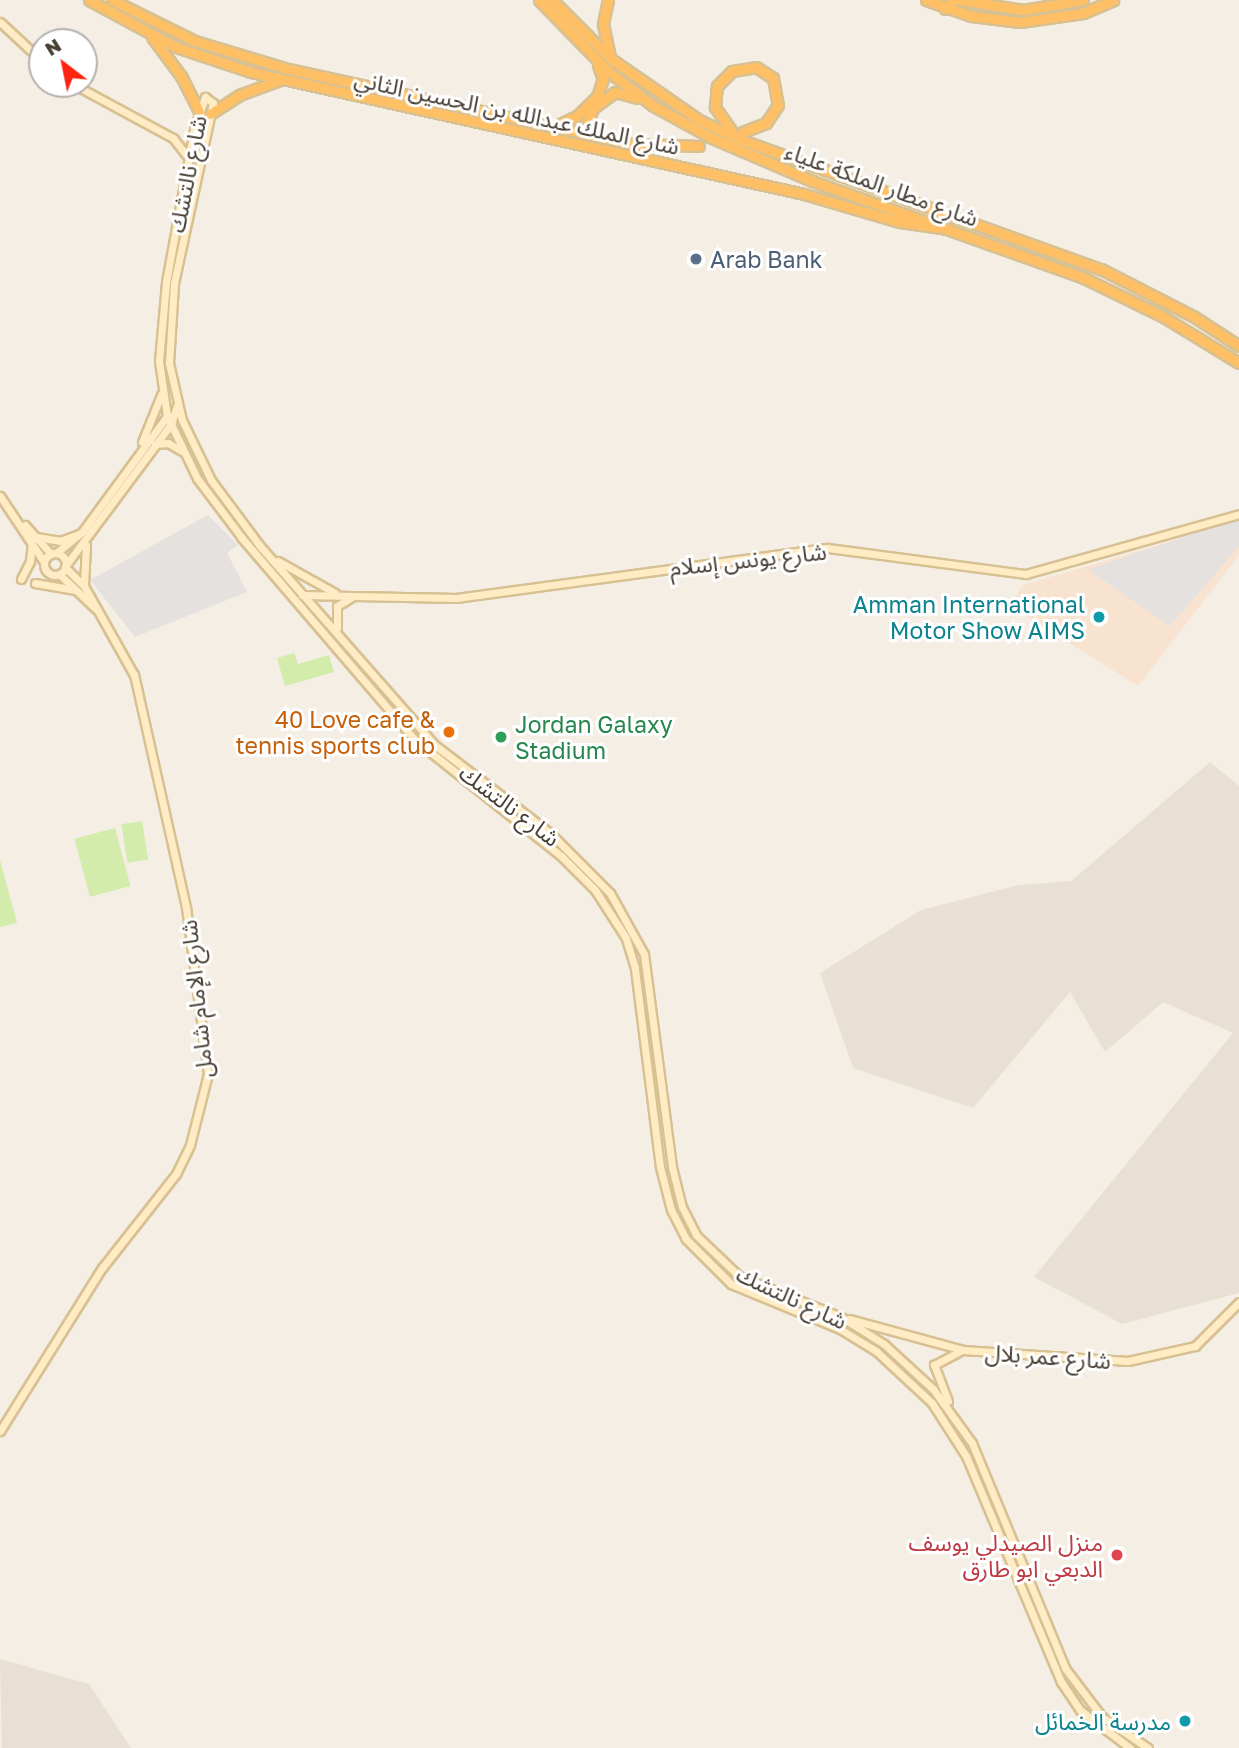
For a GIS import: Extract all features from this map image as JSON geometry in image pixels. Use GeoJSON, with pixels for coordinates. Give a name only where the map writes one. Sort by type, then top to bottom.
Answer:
{"type":"FeatureCollection","features":[{"type":"Feature","properties":{"kind":"highway","name":"شارع الملك عبدالله بن الحسين الثاني"},"geometry":{"type":"LineString","coordinates":[[89,0],[148,34],[200,56],[282,80],[795,192],[900,222],[947,229]]}},
{"type":"Feature","properties":{"kind":"highway","name":"شارع الملك عبدالله بن الحسين الثاني"},"geometry":{"type":"LineString","coordinates":[[112,0],[195,41],[250,58],[600,138],[654,148],[699,146]]}},
{"type":"Feature","properties":{"kind":"highway","name":"شارع مطار الملكة علياء"},"geometry":{"type":"LineString","coordinates":[[539,0],[595,60],[652,105],[756,159],[1103,286],[1239,363]]}},
{"type":"Feature","properties":{"kind":"highway","name":"شارع مطار الملكة علياء"},"geometry":{"type":"LineString","coordinates":[[552,0],[611,59],[652,92],[741,136],[1101,269],[1193,316],[1239,346]]}},
{"type":"Feature","properties":{"kind":"highway"},"geometry":{"type":"LineString","coordinates":[[608,0],[603,24],[611,59]]}},
{"type":"Feature","properties":{"kind":"highway"},"geometry":{"type":"LineString","coordinates":[[926,0],[945,9],[988,20],[1038,21],[1083,13],[1113,0]]}},
{"type":"Feature","properties":{"kind":"highway"},"geometry":{"type":"LineString","coordinates":[[945,9],[953,0]]}},
{"type":"Feature","properties":{"kind":"highway"},"geometry":{"type":"LineString","coordinates":[[959,0],[1023,10],[1083,0]]}},
{"type":"Feature","properties":{"kind":"highway"},"geometry":{"type":"LineString","coordinates":[[148,34],[174,64],[198,111]]}},
{"type":"Feature","properties":{"kind":"highway"},"geometry":{"type":"LineString","coordinates":[[552,127],[577,116],[597,97],[603,79],[595,60]]}},
{"type":"Feature","properties":{"kind":"highway"},"geometry":{"type":"LineString","coordinates":[[756,67],[773,78],[778,105],[766,123],[741,136],[719,117],[714,93],[732,71],[756,67]]}},
{"type":"Feature","properties":{"kind":"highway"},"geometry":{"type":"LineString","coordinates":[[210,114],[239,95],[282,80]]}},
{"type":"Feature","properties":{"kind":"highway"},"geometry":{"type":"LineString","coordinates":[[600,138],[588,118],[606,96],[624,93],[652,105]]}},
{"type":"Feature","properties":{"kind":"main road"},"geometry":{"type":"LineString","coordinates":[[0,22],[28,48]]}},
{"type":"Feature","properties":{"kind":"main road","name":"شارع نالتشك"},"geometry":{"type":"LineString","coordinates":[[1130,1748],[1080,1710],[1061,1682],[966,1456],[932,1403],[876,1352],[840,1329],[731,1284],[686,1239],[663,1184],[632,957],[617,922],[595,890],[561,856],[425,751],[216,507],[183,452],[171,424],[174,417],[177,406],[169,363],[174,284],[213,103],[209,97],[198,111],[194,129],[161,317],[162,394],[174,417],[220,494],[267,553],[436,746],[557,840],[610,893],[643,954],[677,1192],[696,1235],[739,1276],[841,1317],[899,1356],[956,1417],[981,1461],[1065,1668],[1102,1717],[1148,1748]]}},
{"type":"Feature","properties":{"kind":"main road"},"geometry":{"type":"LineString","coordinates":[[98,98],[173,138],[189,158]]}},
{"type":"Feature","properties":{"kind":"main road"},"geometry":{"type":"LineString","coordinates":[[173,138],[194,129]]}},
{"type":"Feature","properties":{"kind":"main road"},"geometry":{"type":"LineString","coordinates":[[34,538],[48,572],[63,569],[139,450],[162,394]]}},
{"type":"Feature","properties":{"kind":"main road"},"geometry":{"type":"LineString","coordinates":[[139,450],[174,417]]}},
{"type":"Feature","properties":{"kind":"main road"},"geometry":{"type":"LineString","coordinates":[[44,562],[54,553],[85,536],[171,424]]}},
{"type":"Feature","properties":{"kind":"main road"},"geometry":{"type":"LineString","coordinates":[[151,447],[168,443],[183,452]]}},
{"type":"Feature","properties":{"kind":"main road"},"geometry":{"type":"LineString","coordinates":[[0,496],[34,538],[54,553],[63,569]]}},
{"type":"Feature","properties":{"kind":"main road","name":"شارع يونس إسلام"},"geometry":{"type":"LineString","coordinates":[[292,595],[335,593],[456,598],[828,548],[1026,574],[1239,514]]}},
{"type":"Feature","properties":{"kind":"main road"},"geometry":{"type":"LineString","coordinates":[[34,538],[60,541],[85,536]]}},
{"type":"Feature","properties":{"kind":"main road"},"geometry":{"type":"LineString","coordinates":[[35,583],[80,588],[85,536]]}},
{"type":"Feature","properties":{"kind":"main road"},"geometry":{"type":"LineString","coordinates":[[22,579],[30,561],[34,538]]}},
{"type":"Feature","properties":{"kind":"main road"},"geometry":{"type":"LineString","coordinates":[[267,553],[335,593]]}},
{"type":"Feature","properties":{"kind":"main road","name":"شارع الإمام شامل"},"geometry":{"type":"LineString","coordinates":[[0,1432],[102,1268],[176,1174],[190,1144],[208,1077],[186,907],[168,841],[146,718],[130,665],[94,608],[63,569]]}},
{"type":"Feature","properties":{"kind":"main road"},"geometry":{"type":"LineString","coordinates":[[339,634],[334,617],[337,606],[359,596]]}},
{"type":"Feature","properties":{"kind":"main road"},"geometry":{"type":"LineString","coordinates":[[649,1066],[659,1065]]}},
{"type":"Feature","properties":{"kind":"main road","name":"شارع عمر بلال"},"geometry":{"type":"LineString","coordinates":[[841,1317],[963,1350],[1128,1361],[1166,1355],[1202,1343],[1239,1302]]}},
{"type":"Feature","properties":{"kind":"main road"},"geometry":{"type":"LineString","coordinates":[[956,1417],[937,1381],[934,1365],[963,1350]]}},
{"type":"Feature","properties":{"kind":"shaded area"},"geometry":{"type":"Polygon","coordinates":[[[208,515],[238,545],[227,553],[247,592],[135,637],[90,580],[208,515]]]}},
{"type":"Feature","properties":{"kind":"shaded area"},"geometry":{"type":"Polygon","coordinates":[[[1239,518],[1239,546],[1170,626],[1088,570],[1239,518]]]}},
{"type":"Feature","properties":{"kind":"shaded area"},"geometry":{"type":"Polygon","coordinates":[[[1239,521],[1239,555],[1138,686],[1010,606],[1023,585],[1239,521]]]}},
{"type":"Feature","properties":{"kind":"shaded area"},"geometry":{"type":"Polygon","coordinates":[[[1210,762],[1239,786],[1239,1293],[1122,1324],[1034,1277],[1233,1033],[1163,1002],[1105,1052],[1070,992],[973,1108],[853,1068],[820,973],[921,910],[1019,885],[1071,881],[1210,762]]]}},
{"type":"Feature","properties":{"kind":"shaded area"},"geometry":{"type":"Polygon","coordinates":[[[0,1659],[89,1684],[131,1748],[2,1748],[0,1659]]]}},
{"type":"Feature","properties":{"kind":"green space"},"geometry":{"type":"Polygon","coordinates":[[[294,653],[298,664],[329,655],[334,672],[285,686],[277,658],[294,653]]]}},
{"type":"Feature","properties":{"kind":"green space"},"geometry":{"type":"Polygon","coordinates":[[[142,821],[148,860],[127,863],[121,824],[142,821]]]}},
{"type":"Feature","properties":{"kind":"green space"},"geometry":{"type":"Polygon","coordinates":[[[115,828],[131,886],[90,897],[74,839],[115,828]]]}},
{"type":"Feature","properties":{"kind":"green space"},"geometry":{"type":"Polygon","coordinates":[[[0,860],[17,923],[0,927],[0,860]]]}},
{"type":"Feature","properties":{"kind":"place","name":"Arab Bank"},"geometry":{"type":"Point","coordinates":[696,259]}},
{"type":"Feature","properties":{"kind":"place","name":"Amman International Motor Show AIMS"},"geometry":{"type":"Point","coordinates":[1099,617]}},
{"type":"Feature","properties":{"kind":"place","name":"40 Love cafe & tennis sports club"},"geometry":{"type":"Point","coordinates":[449,732]}},
{"type":"Feature","properties":{"kind":"place","name":"Jordan Galaxy Stadium"},"geometry":{"type":"Point","coordinates":[501,737]}},
{"type":"Feature","properties":{"kind":"place","name":"منزل الصيدلي يوسف الدبعي ابو طارق"},"geometry":{"type":"Point","coordinates":[1117,1555]}},
{"type":"Feature","properties":{"kind":"place","name":"مدرسة الخمائل"},"geometry":{"type":"Point","coordinates":[1185,1721]}}]}
